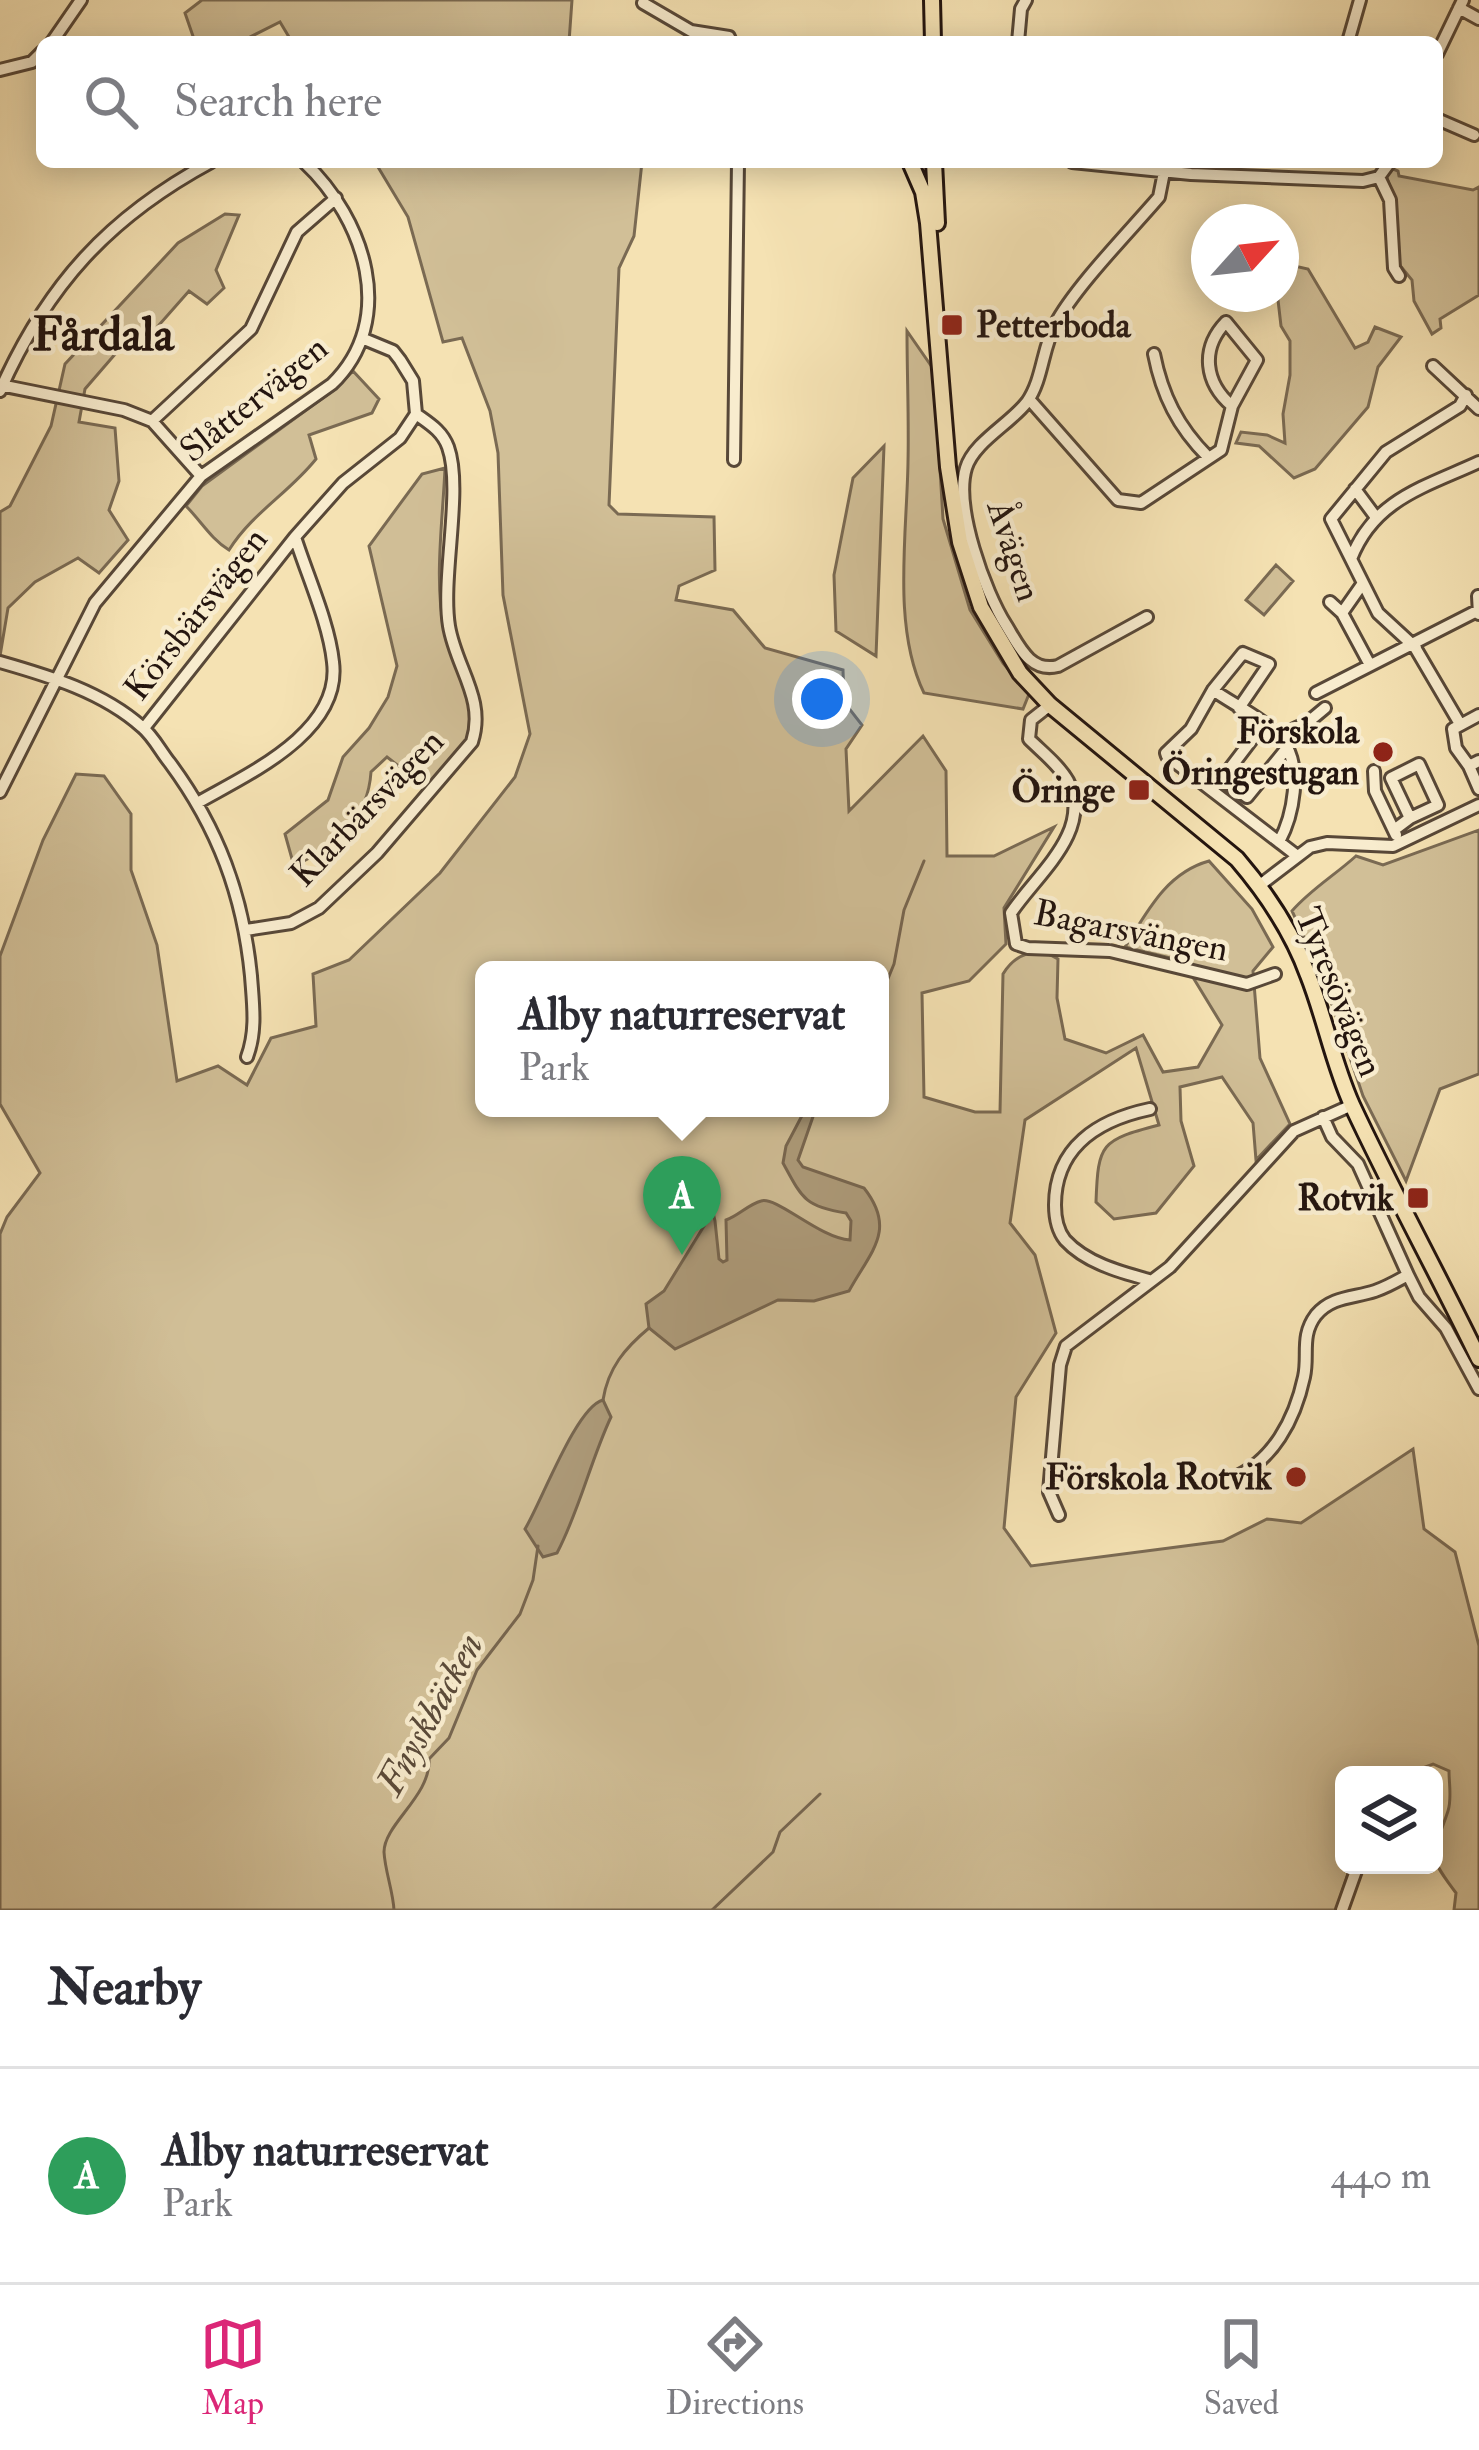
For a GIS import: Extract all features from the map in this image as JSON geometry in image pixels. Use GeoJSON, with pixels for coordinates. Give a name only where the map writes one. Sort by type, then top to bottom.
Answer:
{"type":"FeatureCollection","features":[{"type":"Feature","properties":{"kind":"main road"},"geometry":{"type":"LineString","coordinates":[[932,0],[932,36]]}},
{"type":"Feature","properties":{"kind":"main road","name":"Tyresövägen"},"geometry":{"type":"LineString","coordinates":[[915,168],[928,224],[948,467],[970,580],[997,638],[1019,673],[1050,705],[1237,859],[1260,885],[1309,976],[1352,1105],[1479,1359]]}},
{"type":"Feature","properties":{"kind":"main road","name":"Tyresövägen"},"geometry":{"type":"LineString","coordinates":[[931,168],[945,348],[943,384]]}},
{"type":"Feature","properties":{"kind":"street"},"geometry":{"type":"LineString","coordinates":[[56,36],[81,0]]}},
{"type":"Feature","properties":{"kind":"street"},"geometry":{"type":"LineString","coordinates":[[1019,36],[1026,0]]}},
{"type":"Feature","properties":{"kind":"street"},"geometry":{"type":"LineString","coordinates":[[1350,36],[1360,0]]}},
{"type":"Feature","properties":{"kind":"street"},"geometry":{"type":"LineString","coordinates":[[643,3],[691,31],[723,36]]}},
{"type":"Feature","properties":{"kind":"street"},"geometry":{"type":"LineString","coordinates":[[1443,40],[1461,3],[1479,19]]}},
{"type":"Feature","properties":{"kind":"street"},"geometry":{"type":"LineString","coordinates":[[0,70],[36,58]]}},
{"type":"Feature","properties":{"kind":"street"},"geometry":{"type":"LineString","coordinates":[[1443,121],[1474,135]]}},
{"type":"Feature","properties":{"kind":"street"},"geometry":{"type":"LineString","coordinates":[[200,476],[152,421],[124,410],[1,387],[40,311],[76,265],[115,224],[201,168]]}},
{"type":"Feature","properties":{"kind":"street","name":"Slåttervägen"},"geometry":{"type":"LineString","coordinates":[[0,792],[95,603],[200,476],[332,384],[349,367],[364,339],[369,302],[363,257],[336,198],[309,168]]}},
{"type":"Feature","properties":{"kind":"street"},"geometry":{"type":"LineString","coordinates":[[734,460],[738,168]]}},
{"type":"Feature","properties":{"kind":"street"},"geometry":{"type":"LineString","coordinates":[[1127,168],[1363,181],[1379,177],[1386,168]]}},
{"type":"Feature","properties":{"kind":"street"},"geometry":{"type":"LineString","coordinates":[[1253,177],[1254,168]]}},
{"type":"Feature","properties":{"kind":"street","name":"Åvägen"},"geometry":{"type":"LineString","coordinates":[[1147,617],[1046,669],[1033,664],[1002,618],[973,542],[964,480],[972,455],[1029,399],[1055,324],[1159,197],[1164,172]]}},
{"type":"Feature","properties":{"kind":"street"},"geometry":{"type":"LineString","coordinates":[[1379,177],[1390,200],[1394,268],[1399,276]]}},
{"type":"Feature","properties":{"kind":"street"},"geometry":{"type":"LineString","coordinates":[[152,421],[251,329],[297,232],[336,198]]}},
{"type":"Feature","properties":{"kind":"street"},"geometry":{"type":"LineString","coordinates":[[1029,399],[1118,500],[1128,504],[1141,503],[1221,449],[1232,406],[1256,360],[1226,322],[1215,334],[1208,362],[1215,387],[1232,406]]}},
{"type":"Feature","properties":{"kind":"street"},"geometry":{"type":"LineString","coordinates":[[364,339],[400,359],[413,381],[416,414]]}},
{"type":"Feature","properties":{"kind":"street"},"geometry":{"type":"LineString","coordinates":[[1154,354],[1161,388],[1176,418],[1206,458]]}},
{"type":"Feature","properties":{"kind":"street"},"geometry":{"type":"LineString","coordinates":[[1433,365],[1479,409]]}},
{"type":"Feature","properties":{"kind":"street"},"geometry":{"type":"LineString","coordinates":[[1460,724],[1413,646],[1378,613],[1331,519],[1386,452],[1460,406],[1466,395]]}},
{"type":"Feature","properties":{"kind":"street","name":"Körsbärsvägen"},"geometry":{"type":"LineString","coordinates":[[144,728],[295,537],[343,483],[400,438],[416,414]]}},
{"type":"Feature","properties":{"kind":"street","name":"Klarbärsvägen"},"geometry":{"type":"LineString","coordinates":[[246,930],[290,923],[319,908],[377,853],[472,742],[479,721],[449,627],[452,460],[438,429],[416,414]]}},
{"type":"Feature","properties":{"kind":"street"},"geometry":{"type":"LineString","coordinates":[[1352,559],[1361,533],[1375,516],[1479,462]]}},
{"type":"Feature","properties":{"kind":"street"},"geometry":{"type":"LineString","coordinates":[[1355,489],[1375,516]]}},
{"type":"Feature","properties":{"kind":"street"},"geometry":{"type":"LineString","coordinates":[[199,802],[278,758],[308,728],[333,685],[333,661],[295,537]]}},
{"type":"Feature","properties":{"kind":"street"},"geometry":{"type":"LineString","coordinates":[[1342,613],[1363,583]]}},
{"type":"Feature","properties":{"kind":"street"},"geometry":{"type":"LineString","coordinates":[[1316,693],[1478,612],[1478,596]]}},
{"type":"Feature","properties":{"kind":"street"},"geometry":{"type":"LineString","coordinates":[[1330,602],[1342,613],[1370,665]]}},
{"type":"Feature","properties":{"kind":"street"},"geometry":{"type":"LineString","coordinates":[[1239,708],[1273,659],[1243,653],[1213,690],[1191,729],[1166,753],[1296,855]]}},
{"type":"Feature","properties":{"kind":"street"},"geometry":{"type":"LineString","coordinates":[[0,662],[58,678],[144,728],[199,802],[226,855],[246,930],[254,1009],[254,1038],[247,1058]]}},
{"type":"Feature","properties":{"kind":"street"},"geometry":{"type":"LineString","coordinates":[[1213,690],[1283,742],[1291,760],[1292,808],[1279,842]]}},
{"type":"Feature","properties":{"kind":"street","name":"Bagarsvängen"},"geometry":{"type":"LineString","coordinates":[[1050,705],[1031,720],[1029,739],[1066,776],[1076,816],[1061,846],[1011,913],[1016,944],[1110,951],[1247,984],[1275,974]]}},
{"type":"Feature","properties":{"kind":"street"},"geometry":{"type":"LineString","coordinates":[[1222,779],[1247,797],[1283,742],[1325,707]]}},
{"type":"Feature","properties":{"kind":"street"},"geometry":{"type":"LineString","coordinates":[[1479,715],[1453,729],[1452,737],[1474,763],[1479,789]]}},
{"type":"Feature","properties":{"kind":"street"},"geometry":{"type":"LineString","coordinates":[[1213,792],[1263,725]]}},
{"type":"Feature","properties":{"kind":"street"},"geometry":{"type":"LineString","coordinates":[[1394,830],[1438,805],[1419,764],[1391,778],[1410,818]]}},
{"type":"Feature","properties":{"kind":"street"},"geometry":{"type":"LineString","coordinates":[[1374,771],[1375,791],[1399,844]]}},
{"type":"Feature","properties":{"kind":"street"},"geometry":{"type":"LineString","coordinates":[[1260,885],[1296,855],[1328,843],[1376,848],[1399,844],[1479,805]]}},
{"type":"Feature","properties":{"kind":"street"},"geometry":{"type":"LineString","coordinates":[[1059,1515],[1048,1492],[1060,1365],[1066,1346],[1170,1267],[1282,1141],[1352,1105]]}},
{"type":"Feature","properties":{"kind":"street"},"geometry":{"type":"LineString","coordinates":[[1149,1280],[1097,1262],[1067,1242],[1058,1228],[1054,1202],[1064,1163],[1083,1136],[1110,1120],[1150,1109]]}},
{"type":"Feature","properties":{"kind":"street"},"geometry":{"type":"LineString","coordinates":[[1323,1118],[1332,1137],[1358,1163],[1419,1297],[1446,1328],[1479,1389]]}},
{"type":"Feature","properties":{"kind":"street"},"geometry":{"type":"LineString","coordinates":[[1232,1478],[1258,1463],[1285,1430],[1305,1375],[1305,1338],[1317,1315],[1345,1297],[1371,1292],[1408,1275]]}},
{"type":"Feature","properties":{"kind":"street"},"geometry":{"type":"LineString","coordinates":[[1342,1910],[1355,1874]]}},
{"type":"Feature","properties":{"kind":"shaded area"},"geometry":{"type":"Polygon","coordinates":[[[202,0],[572,0],[569,36],[288,36],[280,22],[252,36],[193,36],[185,13],[202,0]]]}},
{"type":"Feature","properties":{"kind":"shaded area"},"geometry":{"type":"Polygon","coordinates":[[[379,168],[641,168],[634,236],[619,268],[609,505],[618,514],[714,517],[715,570],[679,586],[676,600],[733,610],[765,648],[843,670],[844,702],[862,725],[846,749],[849,811],[923,736],[946,771],[947,856],[994,856],[1054,827],[1004,908],[1006,944],[969,981],[922,993],[924,1097],[975,1112],[1000,1112],[1003,974],[1014,961],[1035,952],[1058,959],[1057,998],[1065,1039],[1106,1053],[1143,1035],[1163,1072],[1198,1067],[1222,1025],[1183,961],[1125,947],[1169,884],[1209,861],[1252,909],[1273,947],[1253,971],[1260,1058],[1290,1124],[1256,1160],[1253,1123],[1222,1077],[1180,1087],[1181,1121],[1194,1166],[1156,1213],[1114,1219],[1096,1202],[1106,1147],[1125,1135],[1159,1125],[1136,1048],[1025,1120],[1010,1223],[1035,1255],[1056,1333],[1016,1397],[1004,1528],[1031,1566],[1223,1541],[1267,1519],[1301,1523],[1413,1449],[1424,1529],[1455,1552],[1479,1646],[1479,1910],[1454,1910],[1456,1893],[1443,1874],[1449,1771],[1433,1764],[1335,1766],[1335,1874],[1348,1874],[1336,1910],[0,1910],[0,1234],[40,1173],[0,1104],[0,956],[43,840],[76,774],[104,776],[131,814],[131,870],[157,945],[177,1081],[218,1066],[247,1085],[271,1038],[316,1026],[313,974],[349,960],[440,873],[515,777],[530,734],[503,595],[498,453],[490,411],[462,338],[443,342],[408,217],[379,168]]]}},
{"type":"Feature","properties":{"kind":"shaded area"},"geometry":{"type":"Polygon","coordinates":[[[1391,168],[1399,176],[1473,190],[1479,187],[1479,295],[1440,319],[1441,328],[1432,334],[1414,301],[1412,280],[1398,263],[1386,175],[1391,168]]]}},
{"type":"Feature","properties":{"kind":"shaded area"},"geometry":{"type":"Polygon","coordinates":[[[225,214],[239,215],[216,270],[224,288],[207,304],[189,291],[137,350],[123,345],[85,389],[79,422],[115,428],[119,481],[109,510],[128,540],[99,573],[78,558],[35,582],[8,608],[0,656],[0,512],[10,506],[51,426],[65,364],[178,243],[225,214]]]}},
{"type":"Feature","properties":{"kind":"shaded area"},"geometry":{"type":"Polygon","coordinates":[[[1299,267],[1308,269],[1355,348],[1368,342],[1375,327],[1401,337],[1378,367],[1368,407],[1315,469],[1294,478],[1259,446],[1236,443],[1241,432],[1285,443],[1290,341],[1279,312],[1299,312],[1299,267]]]}},
{"type":"Feature","properties":{"kind":"shaded area"},"geometry":{"type":"Polygon","coordinates":[[[907,331],[934,370],[943,519],[970,610],[1029,694],[1023,709],[924,693],[914,667],[904,580],[907,331]]]}},
{"type":"Feature","properties":{"kind":"shaded area"},"geometry":{"type":"Polygon","coordinates":[[[353,371],[379,399],[372,413],[309,435],[316,459],[229,550],[223,546],[186,506],[202,486],[353,371]]]}},
{"type":"Feature","properties":{"kind":"shaded area"},"geometry":{"type":"Polygon","coordinates":[[[884,446],[876,656],[836,631],[834,575],[853,478],[884,446]]]}},
{"type":"Feature","properties":{"kind":"shaded area"},"geometry":{"type":"Polygon","coordinates":[[[445,468],[441,610],[471,707],[471,728],[456,755],[427,788],[387,757],[371,772],[363,804],[347,830],[294,866],[285,834],[328,800],[343,757],[388,697],[397,666],[369,546],[422,474],[445,468]]]}},
{"type":"Feature","properties":{"kind":"shaded area"},"geometry":{"type":"Polygon","coordinates":[[[1276,565],[1293,581],[1264,615],[1246,600],[1276,565]]]}},
{"type":"Feature","properties":{"kind":"shaded area"},"geometry":{"type":"Polygon","coordinates":[[[1479,830],[1479,1074],[1440,1089],[1406,1181],[1363,1096],[1323,978],[1292,911],[1356,856],[1383,865],[1479,830]]]}},
{"type":"Feature","properties":{"kind":"shaded area"},"geometry":{"type":"Polygon","coordinates":[[[801,1117],[813,1117],[798,1160],[803,1167],[864,1188],[879,1216],[872,1252],[849,1291],[814,1301],[778,1300],[675,1349],[649,1328],[646,1304],[664,1291],[704,1226],[697,1178],[704,1174],[723,1262],[727,1260],[726,1220],[761,1201],[850,1240],[851,1221],[846,1213],[822,1208],[795,1185],[783,1163],[801,1117]]]}},
{"type":"Feature","properties":{"kind":"shaded area"},"geometry":{"type":"Polygon","coordinates":[[[603,1400],[611,1417],[572,1520],[557,1553],[543,1557],[525,1529],[571,1437],[593,1406],[603,1400]]]}},
{"type":"Feature","properties":{"kind":"waterway","name":"Fnyskbäcken"},"geometry":{"type":"LineString","coordinates":[[889,976],[904,910],[924,861]]}},
{"type":"Feature","properties":{"kind":"waterway"},"geometry":{"type":"LineString","coordinates":[[603,1400],[619,1360],[649,1328]]}},
{"type":"Feature","properties":{"kind":"waterway","name":"Fnyskbäcken"},"geometry":{"type":"LineString","coordinates":[[394,1910],[386,1841],[423,1785],[429,1759],[449,1738],[477,1670],[520,1614],[533,1580],[538,1546]]}},
{"type":"Feature","properties":{"kind":"waterway"},"geometry":{"type":"LineString","coordinates":[[712,1910],[773,1852],[780,1832],[820,1794]]}},
{"type":"Feature","properties":{"kind":"place","name":"Petterboda"},"geometry":{"type":"Point","coordinates":[952,325]}},
{"type":"Feature","properties":{"kind":"place","name":"Förskola Öringestugan"},"geometry":{"type":"Point","coordinates":[1383,752]}},
{"type":"Feature","properties":{"kind":"place","name":"Öringe"},"geometry":{"type":"Point","coordinates":[1139,790]}},
{"type":"Feature","properties":{"kind":"place","name":"Rotvik"},"geometry":{"type":"Point","coordinates":[1418,1198]}},
{"type":"Feature","properties":{"kind":"place","name":"Alby naturreservat"},"geometry":{"type":"Point","coordinates":[682,1255]}},
{"type":"Feature","properties":{"kind":"place","name":"Förskola Rotvik"},"geometry":{"type":"Point","coordinates":[1296,1477]}},
{"type":"Feature","properties":{"kind":"district","name":"Fårdala"},"geometry":{"type":"Point","coordinates":[103,335]}}]}
